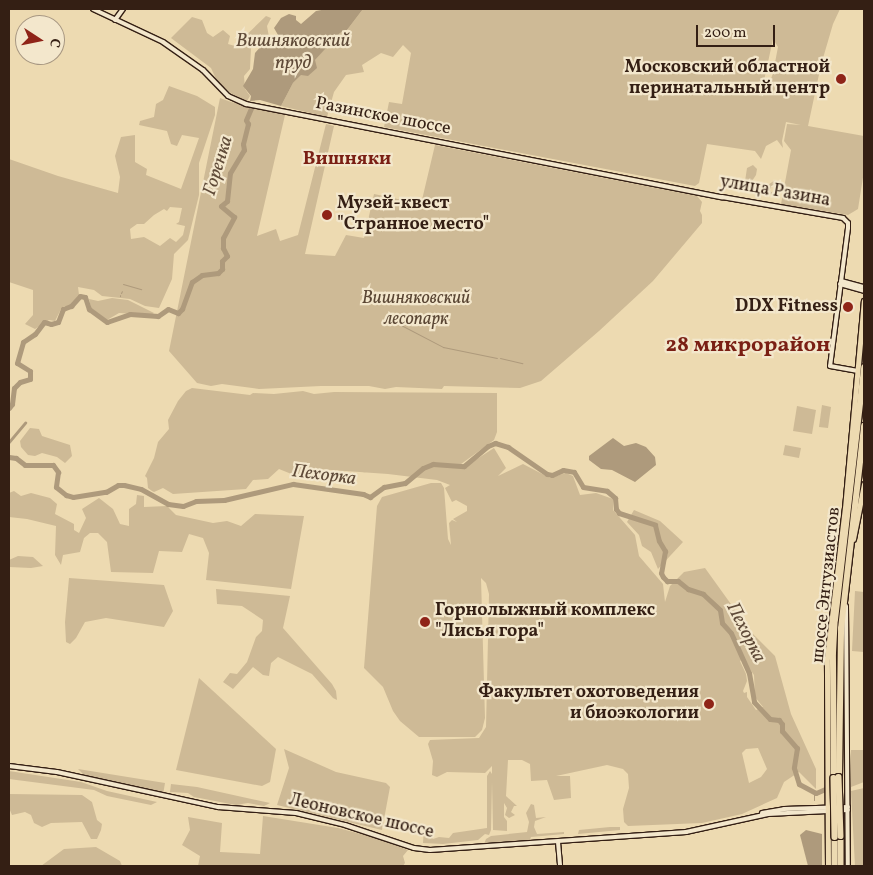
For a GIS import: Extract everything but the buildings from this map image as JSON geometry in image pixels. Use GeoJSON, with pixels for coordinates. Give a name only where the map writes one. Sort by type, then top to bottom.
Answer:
{"type":"FeatureCollection","features":[{"type":"Feature","properties":{"kind":"highway","name":"шоссе Энтузиастов"},"geometry":{"type":"LineString","coordinates":[[841,866],[838,837],[833,652],[864,368]]}},
{"type":"Feature","properties":{"kind":"highway","name":"шоссе Энтузиастов"},"geometry":{"type":"LineString","coordinates":[[837,778],[840,651],[846,578],[864,426]]}},
{"type":"Feature","properties":{"kind":"highway","name":"шоссе Энтузиастов"},"geometry":{"type":"LineString","coordinates":[[835,866],[838,837]]}},
{"type":"Feature","properties":{"kind":"main road","name":"Разинское шоссе"},"geometry":{"type":"LineString","coordinates":[[93,9],[163,42],[195,64],[228,96],[237,101],[326,121],[694,192]]}},
{"type":"Feature","properties":{"kind":"main road"},"geometry":{"type":"LineString","coordinates":[[115,20],[123,9]]}},
{"type":"Feature","properties":{"kind":"main road","name":"улица Разина"},"geometry":{"type":"LineString","coordinates":[[694,192],[844,218],[848,223],[840,283]]}},
{"type":"Feature","properties":{"kind":"main road"},"geometry":{"type":"LineString","coordinates":[[840,283],[864,287]]}},
{"type":"Feature","properties":{"kind":"main road"},"geometry":{"type":"LineString","coordinates":[[840,283],[864,291]]}},
{"type":"Feature","properties":{"kind":"main road"},"geometry":{"type":"LineString","coordinates":[[840,283],[830,366],[857,371]]}},
{"type":"Feature","properties":{"kind":"main road"},"geometry":{"type":"LineString","coordinates":[[828,866],[827,658],[857,371],[863,334],[864,301]]}},
{"type":"Feature","properties":{"kind":"main road"},"geometry":{"type":"LineString","coordinates":[[849,559],[864,484]]}},
{"type":"Feature","properties":{"kind":"main road"},"geometry":{"type":"LineString","coordinates":[[836,575],[845,540]]}},
{"type":"Feature","properties":{"kind":"main road"},"geometry":{"type":"LineString","coordinates":[[846,578],[848,866]]}},
{"type":"Feature","properties":{"kind":"main road","name":"Леоновское шоссе"},"geometry":{"type":"LineString","coordinates":[[9,766],[57,772],[218,808],[296,813],[422,849],[558,842],[686,832],[740,819],[784,812],[848,809]]}},
{"type":"Feature","properties":{"kind":"main road"},"geometry":{"type":"LineString","coordinates":[[827,795],[837,804],[844,801],[848,794]]}},
{"type":"Feature","properties":{"kind":"main road"},"geometry":{"type":"LineString","coordinates":[[827,825],[830,818],[836,815],[843,816],[848,822]]}},
{"type":"Feature","properties":{"kind":"main road"},"geometry":{"type":"LineString","coordinates":[[558,842],[560,866]]}},
{"type":"Feature","properties":{"kind":"green space"},"geometry":{"type":"Polygon","coordinates":[[[363,9],[840,9],[833,24],[821,65],[808,126],[864,136],[864,171],[858,209],[848,215],[781,204],[791,150],[784,141],[787,124],[801,125],[786,122],[782,141],[783,148],[777,140],[766,146],[761,159],[755,151],[707,144],[699,183],[695,186],[384,127],[389,102],[402,104],[411,53],[403,45],[393,57],[381,53],[362,65],[364,72],[346,75],[334,92],[327,117],[281,106],[293,83],[340,33],[347,30],[363,9]],[[773,39],[762,90],[768,88],[778,47],[773,39]]]}},
{"type":"Feature","properties":{"kind":"green space"},"geometry":{"type":"Polygon","coordinates":[[[266,16],[271,18],[267,26],[269,37],[251,48],[250,69],[244,76],[245,89],[250,96],[247,101],[232,94],[217,81],[211,68],[171,38],[192,17],[202,20],[207,33],[213,37],[223,30],[230,36],[228,44],[235,46],[266,16]]]}},
{"type":"Feature","properties":{"kind":"green space"},"geometry":{"type":"Polygon","coordinates":[[[169,86],[197,96],[215,107],[215,115],[199,163],[199,195],[188,240],[174,254],[172,279],[159,308],[145,306],[130,299],[102,296],[94,290],[78,287],[79,295],[71,307],[64,306],[55,321],[49,320],[35,329],[25,324],[33,315],[33,290],[9,282],[9,159],[58,176],[118,193],[120,177],[115,156],[121,137],[135,135],[135,162],[147,169],[146,175],[181,189],[199,138],[182,135],[177,146],[171,144],[167,131],[139,125],[140,121],[154,117],[156,104],[163,100],[169,86]],[[170,207],[167,211],[164,209],[144,224],[137,224],[130,229],[131,239],[144,237],[160,246],[170,238],[176,242],[183,235],[185,226],[176,224],[179,222],[182,208],[170,207]]]}},
{"type":"Feature","properties":{"kind":"green space","name":"Вишняковский лесопарк"},"geometry":{"type":"Polygon","coordinates":[[[220,98],[285,115],[257,236],[276,229],[280,241],[298,235],[326,124],[334,126],[305,254],[335,256],[346,235],[364,238],[374,194],[421,204],[435,145],[697,196],[702,202],[700,211],[702,223],[653,281],[599,331],[541,381],[520,388],[444,386],[442,389],[396,387],[385,389],[369,386],[321,386],[259,389],[222,384],[211,386],[197,383],[169,351],[220,98]]]}},
{"type":"Feature","properties":{"kind":"green space"},"geometry":{"type":"Polygon","coordinates":[[[753,165],[757,169],[752,181],[768,185],[775,180],[775,186],[772,186],[769,191],[774,193],[773,195],[744,188],[747,168],[753,165]]]}},
{"type":"Feature","properties":{"kind":"green space"},"geometry":{"type":"Polygon","coordinates":[[[112,298],[128,300],[154,313],[151,315],[119,313],[107,320],[91,308],[89,299],[98,301],[112,298]]]}},
{"type":"Feature","properties":{"kind":"green space"},"geometry":{"type":"Polygon","coordinates":[[[192,388],[250,395],[253,393],[274,394],[303,391],[314,394],[334,392],[497,393],[497,432],[494,440],[457,467],[463,468],[494,448],[506,468],[498,476],[523,464],[550,478],[566,473],[573,476],[580,495],[596,493],[613,499],[613,510],[635,535],[639,556],[663,584],[665,602],[670,586],[684,572],[705,568],[751,632],[775,656],[791,714],[816,769],[816,789],[799,772],[784,782],[777,798],[742,814],[702,823],[628,826],[624,822],[623,809],[629,788],[628,774],[623,769],[607,765],[556,776],[570,776],[571,798],[554,800],[547,780],[531,781],[530,764],[522,760],[508,760],[506,796],[517,806],[514,806],[511,812],[515,815],[509,818],[505,815],[507,808],[504,803],[504,817],[507,821],[507,831],[493,830],[492,782],[491,830],[489,835],[485,834],[478,840],[443,844],[423,843],[424,828],[433,839],[439,837],[449,838],[453,833],[487,828],[487,776],[490,771],[492,774],[492,766],[485,773],[447,772],[437,777],[432,775],[433,761],[428,744],[430,740],[479,738],[486,727],[489,594],[486,583],[481,578],[485,718],[482,730],[475,737],[419,737],[400,721],[393,711],[383,687],[364,668],[377,506],[382,497],[431,483],[441,483],[444,488],[448,539],[451,545],[449,523],[452,520],[457,522],[453,519],[467,511],[467,506],[456,500],[452,502],[445,488],[450,485],[437,480],[388,474],[317,469],[294,475],[279,469],[268,479],[253,480],[246,489],[173,494],[163,488],[154,492],[148,488],[145,476],[154,458],[158,442],[169,429],[168,420],[178,401],[186,391],[192,388]],[[743,659],[740,661],[747,681],[743,691],[744,693],[747,692],[747,697],[756,710],[763,707],[755,697],[754,675],[743,659]],[[758,748],[746,749],[742,753],[749,783],[761,777],[767,769],[758,748]]]}},
{"type":"Feature","properties":{"kind":"green space"},"geometry":{"type":"Polygon","coordinates":[[[822,405],[831,407],[828,428],[819,427],[822,405]]]}},
{"type":"Feature","properties":{"kind":"green space"},"geometry":{"type":"Polygon","coordinates":[[[797,406],[816,410],[812,434],[793,431],[797,406]]]}},
{"type":"Feature","properties":{"kind":"green space"},"geometry":{"type":"Polygon","coordinates":[[[30,428],[39,429],[42,436],[70,445],[72,456],[65,463],[57,457],[42,453],[35,456],[28,455],[21,447],[20,441],[30,428]]]}},
{"type":"Feature","properties":{"kind":"green space"},"geometry":{"type":"Polygon","coordinates":[[[785,445],[801,448],[799,458],[783,455],[785,445]]]}},
{"type":"Feature","properties":{"kind":"green space"},"geometry":{"type":"Polygon","coordinates":[[[14,491],[21,496],[31,493],[50,498],[57,504],[55,514],[74,524],[74,530],[79,533],[86,518],[82,509],[99,498],[113,509],[120,524],[129,526],[129,509],[136,504],[137,495],[144,496],[144,507],[167,506],[176,515],[213,523],[227,521],[241,526],[255,514],[304,516],[291,589],[206,580],[209,553],[203,538],[189,534],[182,552],[159,551],[153,573],[111,572],[107,542],[98,533],[90,533],[84,538],[80,552],[63,555],[61,565],[55,555],[56,526],[9,517],[9,493],[14,491]]]}},
{"type":"Feature","properties":{"kind":"green space"},"geometry":{"type":"Polygon","coordinates":[[[634,510],[660,521],[683,542],[658,569],[651,552],[642,546],[639,535],[627,522],[634,510]]]}},
{"type":"Feature","properties":{"kind":"green space"},"geometry":{"type":"Polygon","coordinates":[[[18,556],[33,557],[43,566],[31,568],[9,567],[9,560],[18,556]]]}},
{"type":"Feature","properties":{"kind":"green space"},"geometry":{"type":"Polygon","coordinates":[[[69,578],[164,585],[173,611],[164,627],[106,618],[85,622],[76,638],[70,644],[66,642],[65,622],[69,578]]]}},
{"type":"Feature","properties":{"kind":"green space"},"geometry":{"type":"Polygon","coordinates":[[[216,589],[290,596],[283,628],[332,684],[336,691],[337,700],[312,674],[278,657],[271,663],[269,676],[263,675],[253,667],[233,689],[223,682],[230,673],[237,674],[247,662],[256,637],[262,631],[263,620],[242,606],[217,604],[216,589]]]}},
{"type":"Feature","properties":{"kind":"green space"},"geometry":{"type":"Polygon","coordinates":[[[855,591],[864,592],[864,652],[852,651],[855,591]]]}},
{"type":"Feature","properties":{"kind":"green space"},"geometry":{"type":"Polygon","coordinates":[[[199,678],[276,749],[270,782],[262,786],[176,770],[199,678]]]}},
{"type":"Feature","properties":{"kind":"green space"},"geometry":{"type":"Polygon","coordinates":[[[284,749],[336,772],[386,783],[390,787],[382,830],[277,805],[289,768],[284,749]]]}},
{"type":"Feature","properties":{"kind":"green space"},"geometry":{"type":"Polygon","coordinates":[[[851,750],[864,750],[864,782],[851,787],[851,750]]]}},
{"type":"Feature","properties":{"kind":"green space"},"geometry":{"type":"Polygon","coordinates":[[[78,769],[165,783],[163,795],[84,775],[78,769]]]}},
{"type":"Feature","properties":{"kind":"green space"},"geometry":{"type":"Polygon","coordinates":[[[9,771],[81,782],[107,791],[157,802],[151,805],[107,796],[94,790],[9,779],[9,771]]]}},
{"type":"Feature","properties":{"kind":"green space"},"geometry":{"type":"Polygon","coordinates":[[[171,784],[197,787],[270,803],[264,806],[248,803],[236,805],[194,797],[188,793],[170,792],[171,784]]]}},
{"type":"Feature","properties":{"kind":"green space"},"geometry":{"type":"Polygon","coordinates":[[[864,788],[864,866],[855,866],[851,791],[864,788]]]}},
{"type":"Feature","properties":{"kind":"green space"},"geometry":{"type":"Polygon","coordinates":[[[9,794],[82,795],[92,802],[97,820],[102,824],[97,839],[91,839],[82,822],[51,823],[42,827],[34,823],[31,815],[25,812],[12,815],[9,808],[9,794]]]}},
{"type":"Feature","properties":{"kind":"green space"},"geometry":{"type":"Polygon","coordinates":[[[531,804],[534,805],[536,818],[546,817],[535,821],[534,827],[537,834],[564,832],[564,834],[531,837],[529,842],[484,844],[486,839],[491,836],[527,832],[529,822],[526,813],[531,804]]]}},
{"type":"Feature","properties":{"kind":"green space"},"geometry":{"type":"Polygon","coordinates":[[[263,816],[338,828],[376,838],[408,850],[403,856],[405,863],[403,866],[198,866],[200,856],[182,845],[190,830],[188,817],[222,823],[220,852],[260,854],[263,816]]]}},
{"type":"Feature","properties":{"kind":"green space"},"geometry":{"type":"Polygon","coordinates":[[[620,827],[620,830],[578,834],[579,830],[620,827]]]}},
{"type":"Feature","properties":{"kind":"green space"},"geometry":{"type":"Polygon","coordinates":[[[96,847],[120,861],[122,866],[41,866],[64,849],[96,847]]]}},
{"type":"Feature","properties":{"kind":"water","name":"Вишняковский пруд"},"geometry":{"type":"Polygon","coordinates":[[[327,9],[363,9],[347,30],[340,33],[315,60],[317,68],[308,76],[301,75],[293,83],[281,106],[260,100],[250,101],[251,96],[243,86],[253,69],[255,53],[262,45],[278,35],[274,28],[281,18],[289,14],[296,16],[296,20],[301,24],[316,11],[327,9]]]}},
{"type":"Feature","properties":{"kind":"water"},"geometry":{"type":"Polygon","coordinates":[[[613,438],[624,446],[636,443],[646,447],[655,457],[656,465],[635,482],[612,470],[601,469],[589,460],[589,456],[613,438]]]}},
{"type":"Feature","properties":{"kind":"water"},"geometry":{"type":"Polygon","coordinates":[[[806,830],[822,834],[822,866],[808,866],[800,835],[806,830]]]}},
{"type":"Feature","properties":{"kind":"waterway","name":"Горенка"},"geometry":{"type":"LineString","coordinates":[[9,408],[12,404],[14,388],[20,382],[30,379],[30,371],[17,363],[23,342],[35,334],[44,322],[51,324],[58,322],[63,309],[71,306],[80,296],[85,297],[89,309],[107,322],[130,314],[158,316],[168,309],[178,313],[182,309],[192,282],[202,275],[218,273],[222,269],[222,261],[227,256],[223,248],[223,238],[234,217],[221,206],[227,201],[230,173],[244,150],[243,144],[248,124],[246,120],[251,108]]}},
{"type":"Feature","properties":{"kind":"waterway"},"geometry":{"type":"LineString","coordinates":[[123,284],[141,289]]}},
{"type":"Feature","properties":{"kind":"waterway"},"geometry":{"type":"LineString","coordinates":[[399,324],[443,347],[497,358]]}},
{"type":"Feature","properties":{"kind":"waterway"},"geometry":{"type":"LineString","coordinates":[[500,358],[522,363]]}},
{"type":"Feature","properties":{"kind":"waterway"},"geometry":{"type":"LineString","coordinates":[[9,442],[25,423]]}},
{"type":"Feature","properties":{"kind":"waterway","name":"Пехорка"},"geometry":{"type":"LineString","coordinates":[[9,457],[16,458],[25,465],[53,465],[58,472],[56,487],[66,495],[73,497],[106,492],[118,485],[124,485],[141,489],[168,504],[183,506],[196,501],[224,500],[293,484],[363,494],[370,497],[384,487],[405,483],[423,468],[433,464],[464,466],[488,446],[495,443],[508,447],[547,474],[552,475],[563,470],[574,472],[583,487],[607,491],[615,498],[616,509],[619,513],[655,525],[659,541],[665,551],[661,573],[663,577],[667,581],[678,581],[688,589],[703,594],[720,610],[722,623],[731,633],[749,673],[754,702],[770,719],[779,720],[782,724],[782,731],[797,748],[794,768],[799,784],[816,793],[825,789]]}},
{"type":"Feature","properties":{"kind":"waterway","name":"Пехорка"},"geometry":{"type":"LineString","coordinates":[[814,792],[814,800]]}},
{"type":"Feature","properties":{"kind":"place","name":"Московский областной перинатальный центр"},"geometry":{"type":"Point","coordinates":[841,79]}},
{"type":"Feature","properties":{"kind":"place","name":"Музей-квест \"Странное место\""},"geometry":{"type":"Point","coordinates":[327,215]}},
{"type":"Feature","properties":{"kind":"place","name":"DDX Fitness"},"geometry":{"type":"Point","coordinates":[848,307]}},
{"type":"Feature","properties":{"kind":"place","name":"Горнолыжный комплекс \"Лисья гора\""},"geometry":{"type":"Point","coordinates":[425,622]}},
{"type":"Feature","properties":{"kind":"place","name":"Факультет охотоведения и биоэкологии"},"geometry":{"type":"Point","coordinates":[709,704]}},
{"type":"Feature","properties":{"kind":"district","name":"Вишняки"},"geometry":{"type":"Point","coordinates":[347,160]}},
{"type":"Feature","properties":{"kind":"district","name":"28 микрорайон"},"geometry":{"type":"Point","coordinates":[748,346]}}]}
